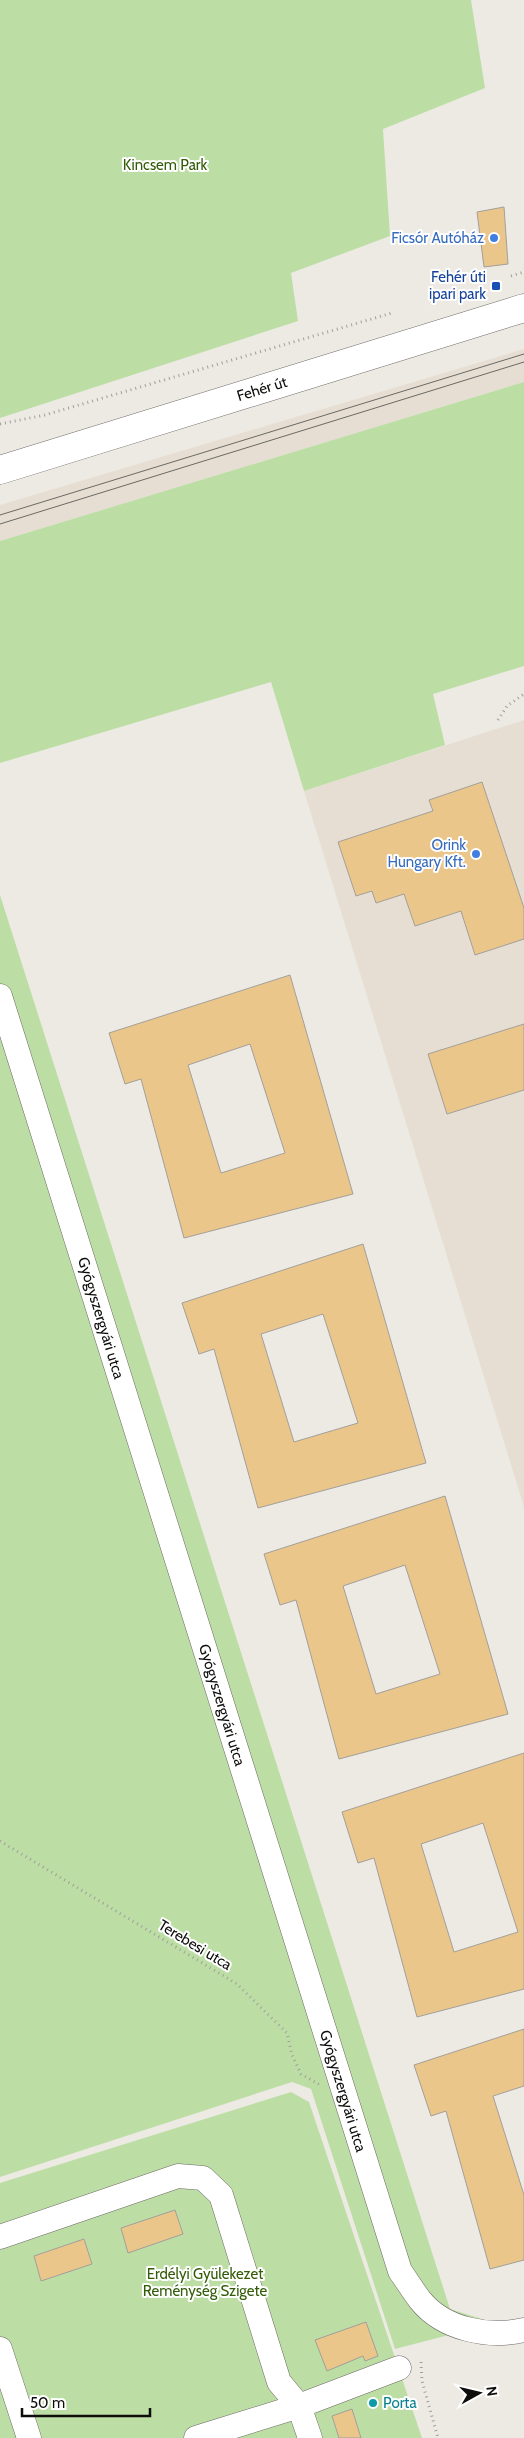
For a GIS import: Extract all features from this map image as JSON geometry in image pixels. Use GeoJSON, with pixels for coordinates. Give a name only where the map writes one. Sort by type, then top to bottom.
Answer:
{"type":"FeatureCollection","features":[{"type":"Feature","properties":{"kind":"main road","name":"Fehér út"},"geometry":{"type":"LineString","coordinates":[[0,470],[524,308]]}},
{"type":"Feature","properties":{"kind":"street","name":"Gyógyszergyári utca"},"geometry":{"type":"LineString","coordinates":[[0,996],[400,2271],[421,2302],[448,2322],[479,2332],[507,2334],[524,2330]]}},
{"type":"Feature","properties":{"kind":"street"},"geometry":{"type":"LineString","coordinates":[[0,2237],[178,2176],[203,2178],[220,2195],[279,2382],[299,2406],[310,2438]]}},
{"type":"Feature","properties":{"kind":"street"},"geometry":{"type":"LineString","coordinates":[[0,2349],[29,2438]]}},
{"type":"Feature","properties":{"kind":"street"},"geometry":{"type":"LineString","coordinates":[[196,2438],[299,2406],[410,2365]]}},
{"type":"Feature","properties":{"kind":"path"},"geometry":{"type":"LineString","coordinates":[[511,276],[524,272]]}},
{"type":"Feature","properties":{"kind":"path"},"geometry":{"type":"LineString","coordinates":[[0,424],[45,415],[392,313]]}},
{"type":"Feature","properties":{"kind":"path"},"geometry":{"type":"LineString","coordinates":[[498,720],[507,706],[524,694]]}},
{"type":"Feature","properties":{"kind":"path","name":"Terebesi utca"},"geometry":{"type":"LineString","coordinates":[[0,1841],[236,1984],[287,2032],[292,2055],[301,2074],[346,2099]]}},
{"type":"Feature","properties":{"kind":"path"},"geometry":{"type":"LineString","coordinates":[[410,2365],[422,2381],[438,2438]]}},
{"type":"Feature","properties":{"kind":"shaded area"},"geometry":{"type":"Polygon","coordinates":[[[524,349],[524,382],[0,541],[0,505],[524,349]]]}},
{"type":"Feature","properties":{"kind":"shaded area"},"geometry":{"type":"Polygon","coordinates":[[[524,720],[524,1507],[304,791],[524,720]]]}},
{"type":"Feature","properties":{"kind":"green space","name":"Kincsem Park"},"geometry":{"type":"Polygon","coordinates":[[[0,0],[471,0],[485,88],[383,129],[390,236],[291,273],[298,321],[0,418],[0,0]]]}},
{"type":"Feature","properties":{"kind":"green space"},"geometry":{"type":"Polygon","coordinates":[[[524,382],[524,666],[433,694],[445,745],[304,791],[271,682],[0,763],[0,541],[524,382]]]}},
{"type":"Feature","properties":{"kind":"green space"},"geometry":{"type":"Polygon","coordinates":[[[0,895],[450,2309],[495,2323],[395,2349],[311,2089],[292,2082],[0,2177],[0,895]]]}},
{"type":"Feature","properties":{"kind":"green space","name":"Erdélyi Gyülekezet Reménység Szigete"},"geometry":{"type":"Polygon","coordinates":[[[291,2092],[309,2102],[422,2438],[0,2438],[0,2183],[291,2092]]]}},
{"type":"Feature","properties":{"kind":"building","name":"Ficsór Autóház"},"geometry":{"type":"Polygon","coordinates":[[[504,207],[508,264],[484,267],[477,212],[504,207]]]}},
{"type":"Feature","properties":{"kind":"building"},"geometry":{"type":"Polygon","coordinates":[[[482,782],[524,908],[524,939],[475,955],[461,911],[415,926],[404,894],[376,903],[372,891],[356,896],[338,842],[433,811],[429,800],[482,782]]]}},
{"type":"Feature","properties":{"kind":"building"},"geometry":{"type":"Polygon","coordinates":[[[290,975],[353,1194],[184,1238],[141,1079],[125,1084],[109,1033],[290,975]],[[250,1044],[188,1065],[221,1173],[285,1153],[250,1044]]]}},
{"type":"Feature","properties":{"kind":"building"},"geometry":{"type":"Polygon","coordinates":[[[524,1024],[524,1090],[447,1114],[428,1054],[524,1024]]]}},
{"type":"Feature","properties":{"kind":"building"},"geometry":{"type":"Polygon","coordinates":[[[363,1244],[426,1463],[258,1508],[214,1349],[199,1354],[182,1303],[363,1244]],[[323,1314],[261,1334],[294,1442],[358,1423],[323,1314]]]}},
{"type":"Feature","properties":{"kind":"building"},"geometry":{"type":"Polygon","coordinates":[[[445,1496],[508,1714],[339,1759],[296,1600],[280,1605],[264,1554],[445,1496]],[[405,1565],[343,1586],[376,1694],[440,1674],[405,1565]]]}},
{"type":"Feature","properties":{"kind":"building"},"geometry":{"type":"Polygon","coordinates":[[[524,1753],[524,1989],[417,2017],[374,1858],[358,1863],[342,1812],[524,1753]],[[483,1823],[421,1844],[454,1952],[518,1932],[483,1823]]]}},
{"type":"Feature","properties":{"kind":"building"},"geometry":{"type":"Polygon","coordinates":[[[524,2029],[524,2086],[493,2096],[524,2195],[524,2260],[490,2269],[446,2111],[431,2116],[414,2065],[524,2029]]]}},
{"type":"Feature","properties":{"kind":"building"},"geometry":{"type":"Polygon","coordinates":[[[175,2210],[183,2234],[128,2253],[121,2228],[175,2210]]]}},
{"type":"Feature","properties":{"kind":"building"},"geometry":{"type":"Polygon","coordinates":[[[84,2239],[92,2264],[41,2281],[34,2256],[84,2239]]]}},
{"type":"Feature","properties":{"kind":"building"},"geometry":{"type":"Polygon","coordinates":[[[366,2322],[378,2356],[365,2361],[363,2356],[327,2371],[315,2340],[366,2322]]]}},
{"type":"Feature","properties":{"kind":"building"},"geometry":{"type":"Polygon","coordinates":[[[352,2409],[361,2438],[339,2438],[332,2416],[352,2409]]]}},
{"type":"Feature","properties":{"kind":"tram line"},"geometry":{"type":"LineString","coordinates":[[0,515],[524,354]]}},
{"type":"Feature","properties":{"kind":"tram line"},"geometry":{"type":"LineString","coordinates":[[0,524],[524,362]]}},
{"type":"Feature","properties":{"kind":"place","name":"Ficsór Autóház"},"geometry":{"type":"Point","coordinates":[494,238]}},
{"type":"Feature","properties":{"kind":"place","name":"Fehér úti ipari park"},"geometry":{"type":"Point","coordinates":[496,286]}},
{"type":"Feature","properties":{"kind":"place","name":"Orink Hungary Kft."},"geometry":{"type":"Point","coordinates":[476,854]}},
{"type":"Feature","properties":{"kind":"place","name":"Porta"},"geometry":{"type":"Point","coordinates":[373,2403]}}]}
